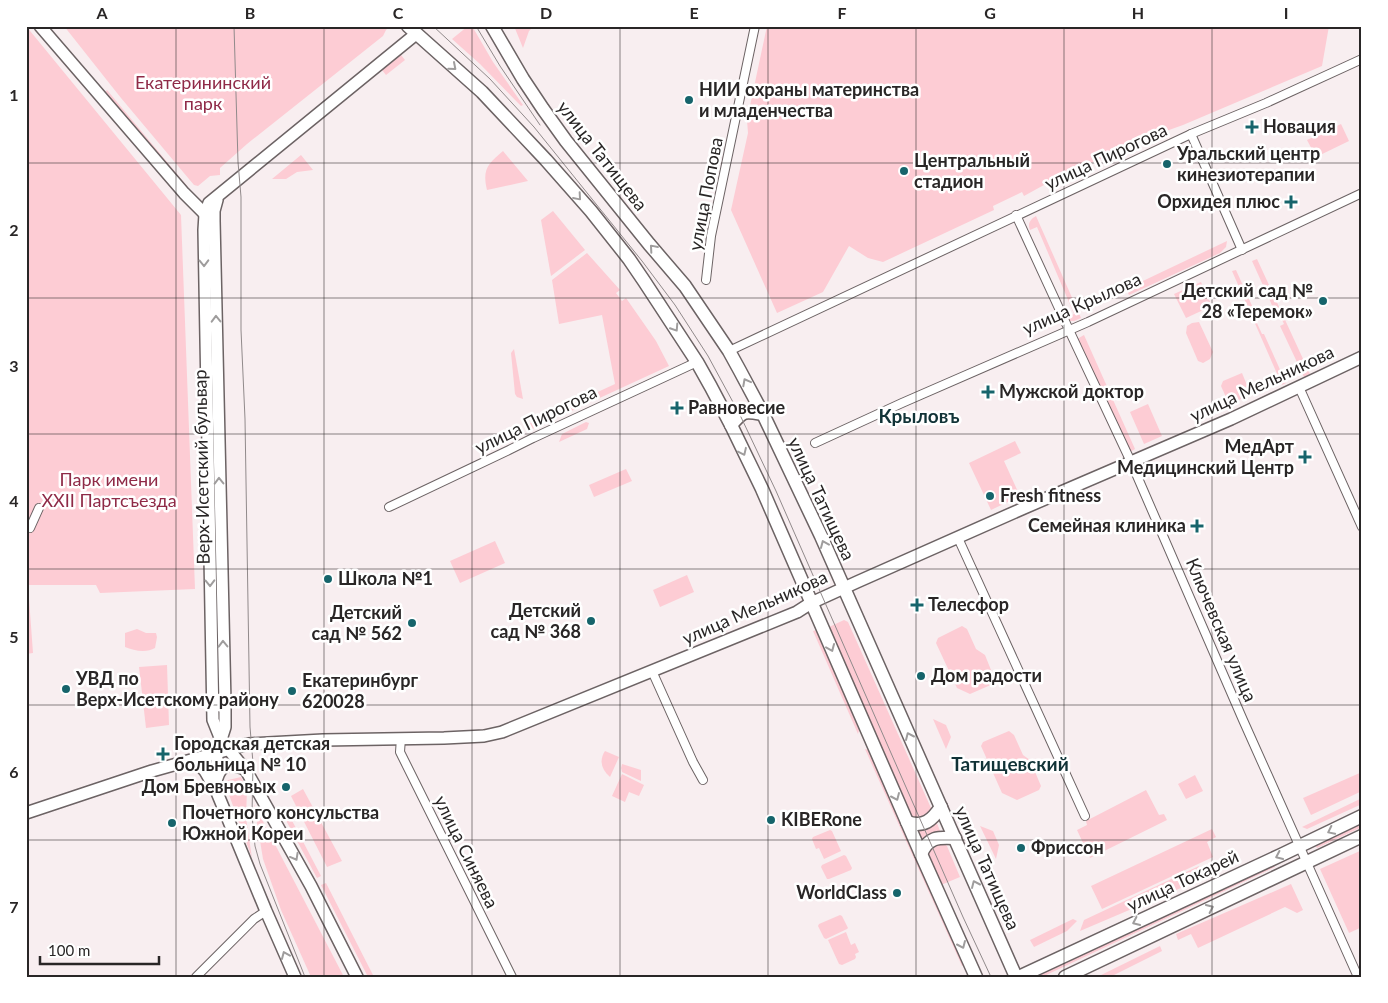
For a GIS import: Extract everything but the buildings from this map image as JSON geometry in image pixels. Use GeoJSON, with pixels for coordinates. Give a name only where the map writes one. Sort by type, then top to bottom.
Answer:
{"type":"FeatureCollection","features":[{"type":"Feature","properties":{"kind":"main road"},"geometry":{"type":"LineString","coordinates":[[40,26],[188,198],[209,218]]}},
{"type":"Feature","properties":{"kind":"main road","name":"улица Татищева"},"geometry":{"type":"LineString","coordinates":[[492,26],[519,73],[566,141],[684,286],[729,351],[763,414],[820,536],[940,807],[1018,977]]}},
{"type":"Feature","properties":{"kind":"main road"},"geometry":{"type":"LineString","coordinates":[[209,218],[209,203],[416,29],[482,92],[591,211],[639,274],[697,362],[711,387],[762,489],[976,977]]}},
{"type":"Feature","properties":{"kind":"main road"},"geometry":{"type":"LineString","coordinates":[[188,198],[202,202],[220,194]]}},
{"type":"Feature","properties":{"kind":"main road"},"geometry":{"type":"LineString","coordinates":[[188,198],[199,214],[204,230]]}},
{"type":"Feature","properties":{"kind":"main road","name":"Верх-Исетский бульвар"},"geometry":{"type":"LineString","coordinates":[[209,218],[204,230],[213,720],[225,750]]}},
{"type":"Feature","properties":{"kind":"main road","name":"Верх-Исетский бульвар"},"geometry":{"type":"LineString","coordinates":[[209,218],[225,750]]}},
{"type":"Feature","properties":{"kind":"main road","name":"улица Мельникова"},"geometry":{"type":"LineString","coordinates":[[225,750],[248,744],[324,740],[444,738],[493,734],[797,612],[843,588],[1231,419],[1362,357]]}},
{"type":"Feature","properties":{"kind":"main road"},"geometry":{"type":"LineString","coordinates":[[731,425],[740,415],[746,412],[763,414]]}},
{"type":"Feature","properties":{"kind":"main road"},"geometry":{"type":"LineString","coordinates":[[194,759],[206,753],[209,749],[213,736],[213,720]]}},
{"type":"Feature","properties":{"kind":"main road"},"geometry":{"type":"LineString","coordinates":[[225,727],[229,737],[233,740],[248,744]]}},
{"type":"Feature","properties":{"kind":"main road"},"geometry":{"type":"LineString","coordinates":[[248,744],[241,751],[244,767],[311,886],[357,977]]}},
{"type":"Feature","properties":{"kind":"main road"},"geometry":{"type":"LineString","coordinates":[[26,813],[225,750]]}},
{"type":"Feature","properties":{"kind":"main road"},"geometry":{"type":"LineString","coordinates":[[225,750],[244,767]]}},
{"type":"Feature","properties":{"kind":"main road"},"geometry":{"type":"LineString","coordinates":[[216,785],[225,750]]}},
{"type":"Feature","properties":{"kind":"main road"},"geometry":{"type":"LineString","coordinates":[[194,759],[216,785],[266,911],[295,977]]}},
{"type":"Feature","properties":{"kind":"main road"},"geometry":{"type":"LineString","coordinates":[[216,785],[220,770],[225,766],[244,767]]}},
{"type":"Feature","properties":{"kind":"main road"},"geometry":{"type":"LineString","coordinates":[[907,822],[915,825],[928,821],[940,807]]}},
{"type":"Feature","properties":{"kind":"main road","name":"улица Токарей"},"geometry":{"type":"LineString","coordinates":[[1018,977],[1362,816]]}},
{"type":"Feature","properties":{"kind":"main road","name":"улица Токарей"},"geometry":{"type":"LineString","coordinates":[[1064,977],[1362,836]]}},
{"type":"Feature","properties":{"kind":"main road"},"geometry":{"type":"LineString","coordinates":[[921,854],[924,846],[933,840],[944,837],[955,838]]}},
{"type":"Feature","properties":{"kind":"street","name":"улица Попова"},"geometry":{"type":"LineString","coordinates":[[706,280],[711,236],[755,26]]}},
{"type":"Feature","properties":{"kind":"street","name":"улица Пирогова"},"geometry":{"type":"LineString","coordinates":[[729,351],[1191,134],[1362,60]]}},
{"type":"Feature","properties":{"kind":"street"},"geometry":{"type":"LineString","coordinates":[[1191,134],[1242,250]]}},
{"type":"Feature","properties":{"kind":"street","name":"улица Крылова"},"geometry":{"type":"LineString","coordinates":[[815,443],[1069,330],[1362,193]]}},
{"type":"Feature","properties":{"kind":"street","name":"Ключевская улица"},"geometry":{"type":"LineString","coordinates":[[1016,215],[1131,462],[1241,716],[1358,977]]}},
{"type":"Feature","properties":{"kind":"street","name":"улица Пирогова"},"geometry":{"type":"LineString","coordinates":[[389,507],[697,362]]}},
{"type":"Feature","properties":{"kind":"street"},"geometry":{"type":"LineString","coordinates":[[1300,387],[1362,527]]}},
{"type":"Feature","properties":{"kind":"street"},"geometry":{"type":"LineString","coordinates":[[30,528],[39,508]]}},
{"type":"Feature","properties":{"kind":"street"},"geometry":{"type":"LineString","coordinates":[[958,538],[1085,816]]}},
{"type":"Feature","properties":{"kind":"street"},"geometry":{"type":"LineString","coordinates":[[652,671],[703,780]]}},
{"type":"Feature","properties":{"kind":"street","name":"улица Синяева"},"geometry":{"type":"LineString","coordinates":[[401,738],[400,752],[512,977]]}},
{"type":"Feature","properties":{"kind":"street"},"geometry":{"type":"LineString","coordinates":[[196,977],[254,918],[266,911]]}},
{"type":"Feature","properties":{"kind":"green space","name":"Парк имени XXII Партсъезда"},"geometry":{"type":"Polygon","coordinates":[[[26,26],[181,215],[195,589],[100,593],[96,585],[28,585],[33,653],[26,654],[26,26]]]}},
{"type":"Feature","properties":{"kind":"green space","name":"Екатерининский парк"},"geometry":{"type":"Polygon","coordinates":[[[64,26],[390,26],[383,36],[247,144],[220,168],[220,175],[210,176],[198,186],[194,185],[121,98],[64,26]]]}},
{"type":"Feature","properties":{"kind":"green space"},"geometry":{"type":"Polygon","coordinates":[[[468,26],[472,26],[493,62],[523,105],[521,106],[480,64],[452,39],[468,26]]]}},
{"type":"Feature","properties":{"kind":"green space"},"geometry":{"type":"Polygon","coordinates":[[[514,26],[534,26],[529,31],[523,48],[514,26]]]}},
{"type":"Feature","properties":{"kind":"green space","name":"Центральный стадион"},"geometry":{"type":"Polygon","coordinates":[[[767,26],[1329,26],[1322,66],[1091,163],[1082,164],[1024,196],[1022,192],[993,206],[994,210],[883,262],[868,258],[849,246],[823,292],[777,313],[731,210],[748,133],[747,120],[767,26]]]}},
{"type":"Feature","properties":{"kind":"green space"},"geometry":{"type":"Polygon","coordinates":[[[401,55],[405,60],[386,75],[382,70],[401,55]]]}},
{"type":"Feature","properties":{"kind":"green space"},"geometry":{"type":"Polygon","coordinates":[[[107,90],[187,186],[184,189],[104,93],[107,90]]]}},
{"type":"Feature","properties":{"kind":"green space"},"geometry":{"type":"Polygon","coordinates":[[[1341,124],[1349,141],[1316,157],[1307,140],[1341,124]]]}},
{"type":"Feature","properties":{"kind":"green space"},"geometry":{"type":"Polygon","coordinates":[[[503,151],[528,181],[487,190],[485,177],[488,167],[503,151]]]}},
{"type":"Feature","properties":{"kind":"green space"},"geometry":{"type":"Polygon","coordinates":[[[301,155],[313,170],[297,172],[286,179],[272,179],[301,155]]]}},
{"type":"Feature","properties":{"kind":"green space"},"geometry":{"type":"Polygon","coordinates":[[[553,211],[585,250],[551,276],[541,220],[553,211]]]}},
{"type":"Feature","properties":{"kind":"green space"},"geometry":{"type":"Polygon","coordinates":[[[1036,216],[1081,318],[1074,321],[1070,321],[1068,317],[1074,314],[1037,227],[1030,230],[1030,222],[1036,216]]]}},
{"type":"Feature","properties":{"kind":"green space"},"geometry":{"type":"Polygon","coordinates":[[[1227,241],[1226,247],[1220,253],[1129,295],[1126,289],[1227,241]]]}},
{"type":"Feature","properties":{"kind":"green space"},"geometry":{"type":"Polygon","coordinates":[[[587,253],[620,290],[616,293],[622,301],[626,298],[656,341],[669,366],[528,431],[525,427],[526,425],[615,384],[602,315],[559,324],[552,280],[587,253]]]}},
{"type":"Feature","properties":{"kind":"green space"},"geometry":{"type":"Polygon","coordinates":[[[1257,259],[1310,374],[1304,377],[1280,326],[1284,324],[1278,311],[1275,312],[1252,261],[1257,259]]]}},
{"type":"Feature","properties":{"kind":"green space"},"geometry":{"type":"Polygon","coordinates":[[[1236,270],[1258,319],[1256,321],[1262,334],[1264,334],[1286,383],[1282,385],[1232,271],[1236,270]]]}},
{"type":"Feature","properties":{"kind":"green space"},"geometry":{"type":"Polygon","coordinates":[[[1201,282],[1212,306],[1186,318],[1174,294],[1201,282]]]}},
{"type":"Feature","properties":{"kind":"green space"},"geometry":{"type":"Polygon","coordinates":[[[1199,322],[1213,352],[1210,359],[1203,363],[1198,361],[1186,333],[1187,326],[1199,322]]]}},
{"type":"Feature","properties":{"kind":"green space"},"geometry":{"type":"Polygon","coordinates":[[[1084,335],[1135,449],[1130,452],[1077,339],[1084,335]]]}},
{"type":"Feature","properties":{"kind":"green space"},"geometry":{"type":"Polygon","coordinates":[[[514,349],[523,399],[515,394],[511,353],[514,349]]]}},
{"type":"Feature","properties":{"kind":"green space"},"geometry":{"type":"Polygon","coordinates":[[[1242,373],[1251,395],[1229,404],[1221,386],[1223,381],[1242,373]]]}},
{"type":"Feature","properties":{"kind":"green space"},"geometry":{"type":"Polygon","coordinates":[[[1148,404],[1162,436],[1144,444],[1130,412],[1148,404]]]}},
{"type":"Feature","properties":{"kind":"green space"},"geometry":{"type":"Polygon","coordinates":[[[586,422],[589,423],[587,429],[559,442],[562,434],[586,422]]]}},
{"type":"Feature","properties":{"kind":"green space"},"geometry":{"type":"Polygon","coordinates":[[[1015,441],[1021,453],[1004,461],[1020,496],[991,510],[969,463],[1015,441]]]}},
{"type":"Feature","properties":{"kind":"green space"},"geometry":{"type":"Polygon","coordinates":[[[626,469],[632,481],[594,497],[589,485],[626,469]]]}},
{"type":"Feature","properties":{"kind":"green space"},"geometry":{"type":"Polygon","coordinates":[[[495,541],[505,563],[460,583],[450,561],[495,541]]]}},
{"type":"Feature","properties":{"kind":"green space"},"geometry":{"type":"Polygon","coordinates":[[[687,575],[694,592],[660,607],[653,590],[687,575]]]}},
{"type":"Feature","properties":{"kind":"green space"},"geometry":{"type":"Polygon","coordinates":[[[844,620],[848,622],[931,808],[931,813],[919,821],[912,818],[830,632],[829,627],[844,620]]]}},
{"type":"Feature","properties":{"kind":"green space"},"geometry":{"type":"Polygon","coordinates":[[[962,626],[967,629],[976,649],[985,655],[995,680],[993,684],[970,694],[957,688],[936,643],[938,638],[962,626]]]}},
{"type":"Feature","properties":{"kind":"green space"},"geometry":{"type":"Polygon","coordinates":[[[137,629],[146,633],[156,633],[155,648],[148,651],[140,651],[125,647],[125,633],[137,629]]]}},
{"type":"Feature","properties":{"kind":"green space"},"geometry":{"type":"Polygon","coordinates":[[[817,630],[859,730],[858,734],[813,631],[817,630]]]}},
{"type":"Feature","properties":{"kind":"green space"},"geometry":{"type":"Polygon","coordinates":[[[167,665],[169,725],[146,728],[139,667],[167,665]]]}},
{"type":"Feature","properties":{"kind":"green space"},"geometry":{"type":"Polygon","coordinates":[[[933,719],[946,725],[951,737],[946,749],[933,719]]]}},
{"type":"Feature","properties":{"kind":"green space"},"geometry":{"type":"Polygon","coordinates":[[[1009,731],[1014,735],[1023,755],[1030,760],[1041,786],[1039,790],[1017,800],[1002,793],[981,746],[983,742],[1009,731]]]}},
{"type":"Feature","properties":{"kind":"green space"},"geometry":{"type":"Polygon","coordinates":[[[865,749],[869,750],[964,965],[962,966],[865,749]]]}},
{"type":"Feature","properties":{"kind":"green space"},"geometry":{"type":"Polygon","coordinates":[[[605,751],[619,757],[610,777],[602,764],[605,751]]]}},
{"type":"Feature","properties":{"kind":"green space"},"geometry":{"type":"Polygon","coordinates":[[[622,764],[641,770],[641,781],[622,772],[622,764]]]}},
{"type":"Feature","properties":{"kind":"green space"},"geometry":{"type":"Polygon","coordinates":[[[1362,772],[1362,791],[1311,815],[1303,798],[1362,772]]]}},
{"type":"Feature","properties":{"kind":"green space"},"geometry":{"type":"Polygon","coordinates":[[[622,774],[644,785],[639,796],[629,792],[625,802],[612,796],[622,774]]]}},
{"type":"Feature","properties":{"kind":"green space"},"geometry":{"type":"Polygon","coordinates":[[[1195,775],[1203,791],[1186,799],[1178,784],[1195,775]]]}},
{"type":"Feature","properties":{"kind":"green space"},"geometry":{"type":"Polygon","coordinates":[[[241,777],[247,789],[246,818],[252,858],[224,781],[241,777]]]}},
{"type":"Feature","properties":{"kind":"green space"},"geometry":{"type":"Polygon","coordinates":[[[303,789],[342,861],[327,867],[291,796],[303,789]]]}},
{"type":"Feature","properties":{"kind":"green space"},"geometry":{"type":"Polygon","coordinates":[[[1146,790],[1159,815],[1164,814],[1167,820],[1090,858],[1077,830],[1087,825],[1086,821],[1146,790]]]}},
{"type":"Feature","properties":{"kind":"green space"},"geometry":{"type":"Polygon","coordinates":[[[1362,798],[1362,804],[1307,829],[1302,827],[1362,798]]]}},
{"type":"Feature","properties":{"kind":"green space"},"geometry":{"type":"Polygon","coordinates":[[[254,804],[344,977],[311,977],[281,910],[263,859],[254,804]]]}},
{"type":"Feature","properties":{"kind":"green space"},"geometry":{"type":"Polygon","coordinates":[[[287,811],[321,876],[317,878],[282,813],[287,811]]]}},
{"type":"Feature","properties":{"kind":"green space"},"geometry":{"type":"Polygon","coordinates":[[[936,821],[941,833],[923,841],[917,830],[936,821]]]}},
{"type":"Feature","properties":{"kind":"green space"},"geometry":{"type":"Polygon","coordinates":[[[1362,822],[1362,827],[1317,848],[1315,845],[1362,822]]]}},
{"type":"Feature","properties":{"kind":"green space"},"geometry":{"type":"Polygon","coordinates":[[[980,826],[993,831],[999,845],[996,859],[980,826]]]}},
{"type":"Feature","properties":{"kind":"green space"},"geometry":{"type":"Polygon","coordinates":[[[1212,829],[1216,837],[1207,842],[1213,857],[1102,909],[1091,886],[1212,829]]]}},
{"type":"Feature","properties":{"kind":"green space"},"geometry":{"type":"Polygon","coordinates":[[[830,830],[841,851],[824,859],[819,848],[816,849],[812,839],[830,830]]]}},
{"type":"Feature","properties":{"kind":"green space"},"geometry":{"type":"Polygon","coordinates":[[[943,843],[947,846],[960,877],[941,885],[927,853],[930,846],[943,843]]]}},
{"type":"Feature","properties":{"kind":"green space"},"geometry":{"type":"Polygon","coordinates":[[[1362,850],[1362,927],[1349,933],[1320,869],[1362,850]]]}},
{"type":"Feature","properties":{"kind":"green space"},"geometry":{"type":"Polygon","coordinates":[[[844,855],[852,868],[851,870],[827,879],[821,867],[822,865],[844,855]]]}},
{"type":"Feature","properties":{"kind":"green space"},"geometry":{"type":"Polygon","coordinates":[[[1273,863],[1275,867],[1042,977],[1040,975],[1273,863]]]}},
{"type":"Feature","properties":{"kind":"green space"},"geometry":{"type":"Polygon","coordinates":[[[1199,866],[1195,882],[1080,931],[1084,920],[1199,866]]]}},
{"type":"Feature","properties":{"kind":"green space"},"geometry":{"type":"Polygon","coordinates":[[[326,883],[374,977],[368,977],[321,885],[326,883]]]}},
{"type":"Feature","properties":{"kind":"green space"},"geometry":{"type":"Polygon","coordinates":[[[1291,884],[1303,910],[1297,913],[1285,907],[1198,948],[1191,934],[1178,940],[1176,934],[1291,884]]]}},
{"type":"Feature","properties":{"kind":"green space"},"geometry":{"type":"Polygon","coordinates":[[[840,915],[848,928],[826,939],[824,938],[818,926],[819,924],[840,915]]]}},
{"type":"Feature","properties":{"kind":"green space"},"geometry":{"type":"Polygon","coordinates":[[[1073,919],[1077,921],[1067,931],[1034,947],[1030,940],[1073,919]]]}},
{"type":"Feature","properties":{"kind":"green space"},"geometry":{"type":"Polygon","coordinates":[[[846,932],[851,945],[855,943],[859,952],[855,954],[855,959],[842,965],[839,964],[828,940],[846,932]]]}},
{"type":"Feature","properties":{"kind":"green space"},"geometry":{"type":"Polygon","coordinates":[[[1160,946],[1162,951],[1110,977],[1097,977],[1160,946]]]}},
{"type":"Feature","properties":{"kind":"tram line"},"geometry":{"type":"LineString","coordinates":[[234,26],[238,162],[241,197],[241,330],[245,419],[250,727],[253,763],[252,815],[255,846],[260,864],[305,977]]}},
{"type":"Feature","properties":{"kind":"tram line"},"geometry":{"type":"LineString","coordinates":[[433,26],[490,79],[534,127],[642,261],[675,305],[708,356],[740,415],[776,491],[991,977]]}},
{"type":"Feature","properties":{"kind":"tram line"},"geometry":{"type":"LineString","coordinates":[[476,26],[500,66],[540,125]]}},
{"type":"Feature","properties":{"kind":"place","name":"НИИ охраны материнства и младенчества"},"geometry":{"type":"Point","coordinates":[689,100]}},
{"type":"Feature","properties":{"kind":"place","name":"Новация"},"geometry":{"type":"Point","coordinates":[1252,127]}},
{"type":"Feature","properties":{"kind":"place","name":"Уральский центр кинезиотерапии"},"geometry":{"type":"Point","coordinates":[1167,164]}},
{"type":"Feature","properties":{"kind":"place","name":"Центральный стадион"},"geometry":{"type":"Point","coordinates":[904,171]}},
{"type":"Feature","properties":{"kind":"place","name":"Орхидея плюс"},"geometry":{"type":"Point","coordinates":[1291,202]}},
{"type":"Feature","properties":{"kind":"place","name":"Детский сад № 28 «Теремок»"},"geometry":{"type":"Point","coordinates":[1323,301]}},
{"type":"Feature","properties":{"kind":"place","name":"Мужской доктор"},"geometry":{"type":"Point","coordinates":[988,392]}},
{"type":"Feature","properties":{"kind":"place","name":"Равновесие"},"geometry":{"type":"Point","coordinates":[677,408]}},
{"type":"Feature","properties":{"kind":"place","name":"МедАрт Медицинский Центр"},"geometry":{"type":"Point","coordinates":[1305,457]}},
{"type":"Feature","properties":{"kind":"place","name":"Fresh fitness"},"geometry":{"type":"Point","coordinates":[990,496]}},
{"type":"Feature","properties":{"kind":"place","name":"Семейная клиника"},"geometry":{"type":"Point","coordinates":[1197,526]}},
{"type":"Feature","properties":{"kind":"place","name":"Школа №1"},"geometry":{"type":"Point","coordinates":[328,579]}},
{"type":"Feature","properties":{"kind":"place","name":"Телесфор"},"geometry":{"type":"Point","coordinates":[917,605]}},
{"type":"Feature","properties":{"kind":"place","name":"Детский сад № 368"},"geometry":{"type":"Point","coordinates":[591,621]}},
{"type":"Feature","properties":{"kind":"place","name":"Детский сад № 562"},"geometry":{"type":"Point","coordinates":[412,623]}},
{"type":"Feature","properties":{"kind":"place","name":"Дом радости"},"geometry":{"type":"Point","coordinates":[921,676]}},
{"type":"Feature","properties":{"kind":"place","name":"УВД по Верх-Исетскому району"},"geometry":{"type":"Point","coordinates":[66,689]}},
{"type":"Feature","properties":{"kind":"place","name":"Екатеринбург 620028"},"geometry":{"type":"Point","coordinates":[292,691]}},
{"type":"Feature","properties":{"kind":"place","name":"Городская детская больница № 10"},"geometry":{"type":"Point","coordinates":[163,754]}},
{"type":"Feature","properties":{"kind":"place","name":"Дом Бревновых"},"geometry":{"type":"Point","coordinates":[286,787]}},
{"type":"Feature","properties":{"kind":"place","name":"KIBERone"},"geometry":{"type":"Point","coordinates":[771,820]}},
{"type":"Feature","properties":{"kind":"place","name":"Почетного консульства Южной Кореи"},"geometry":{"type":"Point","coordinates":[172,823]}},
{"type":"Feature","properties":{"kind":"place","name":"Фриссон"},"geometry":{"type":"Point","coordinates":[1021,848]}},
{"type":"Feature","properties":{"kind":"place","name":"WorldClass"},"geometry":{"type":"Point","coordinates":[897,893]}},
{"type":"Feature","properties":{"kind":"district","name":"Крыловъ"},"geometry":{"type":"Point","coordinates":[919,416]}},
{"type":"Feature","properties":{"kind":"district","name":"Татищевский"},"geometry":{"type":"Point","coordinates":[1010,764]}}]}
